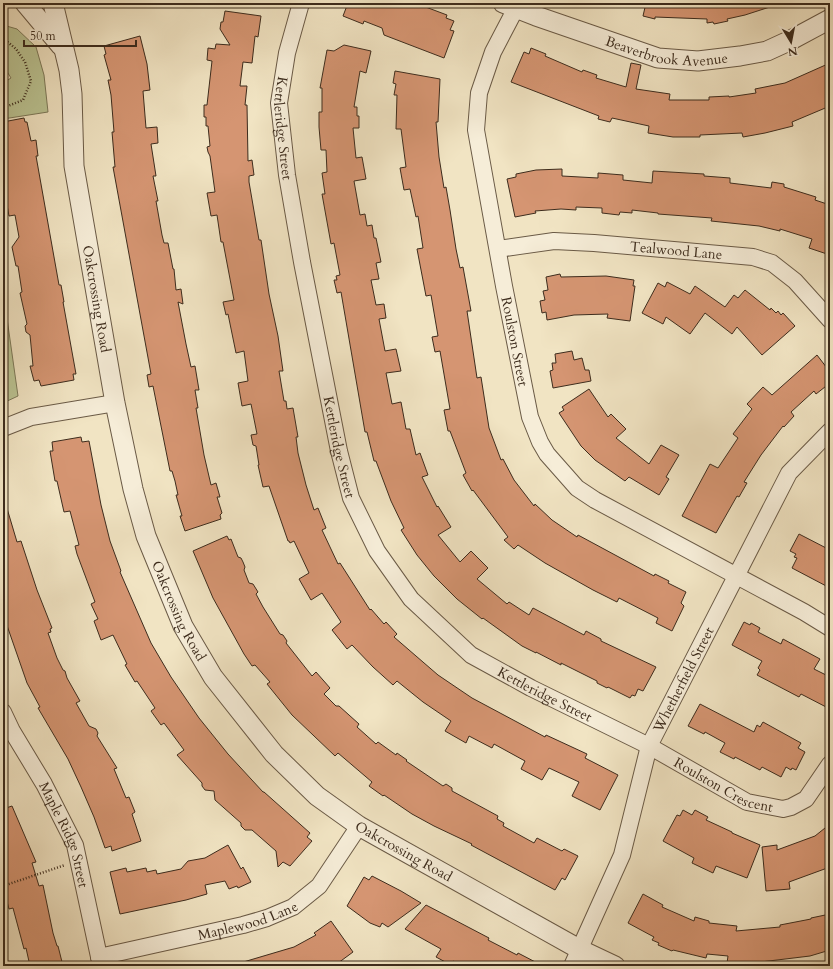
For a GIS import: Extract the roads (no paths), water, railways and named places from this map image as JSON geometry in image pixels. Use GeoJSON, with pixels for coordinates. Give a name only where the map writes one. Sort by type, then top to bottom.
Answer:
{"type":"FeatureCollection","features":[{"type":"Feature","properties":{"kind":"street","name":"Oakcrossing Road"},"geometry":{"type":"LineString","coordinates":[[25,3],[64,50]]}},
{"type":"Feature","properties":{"kind":"street","name":"Oakcrossing Road"},"geometry":{"type":"LineString","coordinates":[[53,3],[69,70],[72,94],[74,166],[115,403],[133,489],[146,536],[183,626],[213,677],[274,754],[317,796],[359,826],[575,958],[615,966]]}},
{"type":"Feature","properties":{"kind":"street","name":"Kettleridge Street"},"geometry":{"type":"LineString","coordinates":[[301,3],[287,53],[279,103],[287,175],[302,262],[339,451],[351,498],[377,551],[411,599],[471,655],[531,688],[649,746]]}},
{"type":"Feature","properties":{"kind":"street","name":"Beaverbrook Avenue"},"geometry":{"type":"LineString","coordinates":[[510,6],[658,58],[698,61],[740,56],[767,50],[791,40],[830,19]]}},
{"type":"Feature","properties":{"kind":"street","name":"Roulston Street"},"geometry":{"type":"LineString","coordinates":[[510,6],[479,93],[476,130],[530,417],[540,442],[547,454],[577,488],[595,500],[736,577]]}},
{"type":"Feature","properties":{"kind":"street","name":"Tealwood Lane"},"geometry":{"type":"LineString","coordinates":[[498,249],[554,241],[594,242],[753,257],[772,263],[796,281],[830,320]]}},
{"type":"Feature","properties":{"kind":"street"},"geometry":{"type":"LineString","coordinates":[[3,428],[31,417],[115,403]]}},
{"type":"Feature","properties":{"kind":"street","name":"Whetherfield Street"},"geometry":{"type":"LineString","coordinates":[[575,958],[622,855],[649,746],[789,473],[830,431]]}},
{"type":"Feature","properties":{"kind":"street"},"geometry":{"type":"LineString","coordinates":[[736,577],[804,612],[830,628]]}},
{"type":"Feature","properties":{"kind":"street","name":"Maple Ridge Street"},"geometry":{"type":"LineString","coordinates":[[3,712],[44,784],[75,845],[100,962]]}},
{"type":"Feature","properties":{"kind":"street","name":"Roulston Crescent"},"geometry":{"type":"LineString","coordinates":[[649,746],[747,802],[783,809],[806,800],[830,764]]}},
{"type":"Feature","properties":{"kind":"street","name":"Maplewood Lane"},"geometry":{"type":"LineString","coordinates":[[100,962],[242,925],[294,908],[319,886],[359,826]]}}]}
